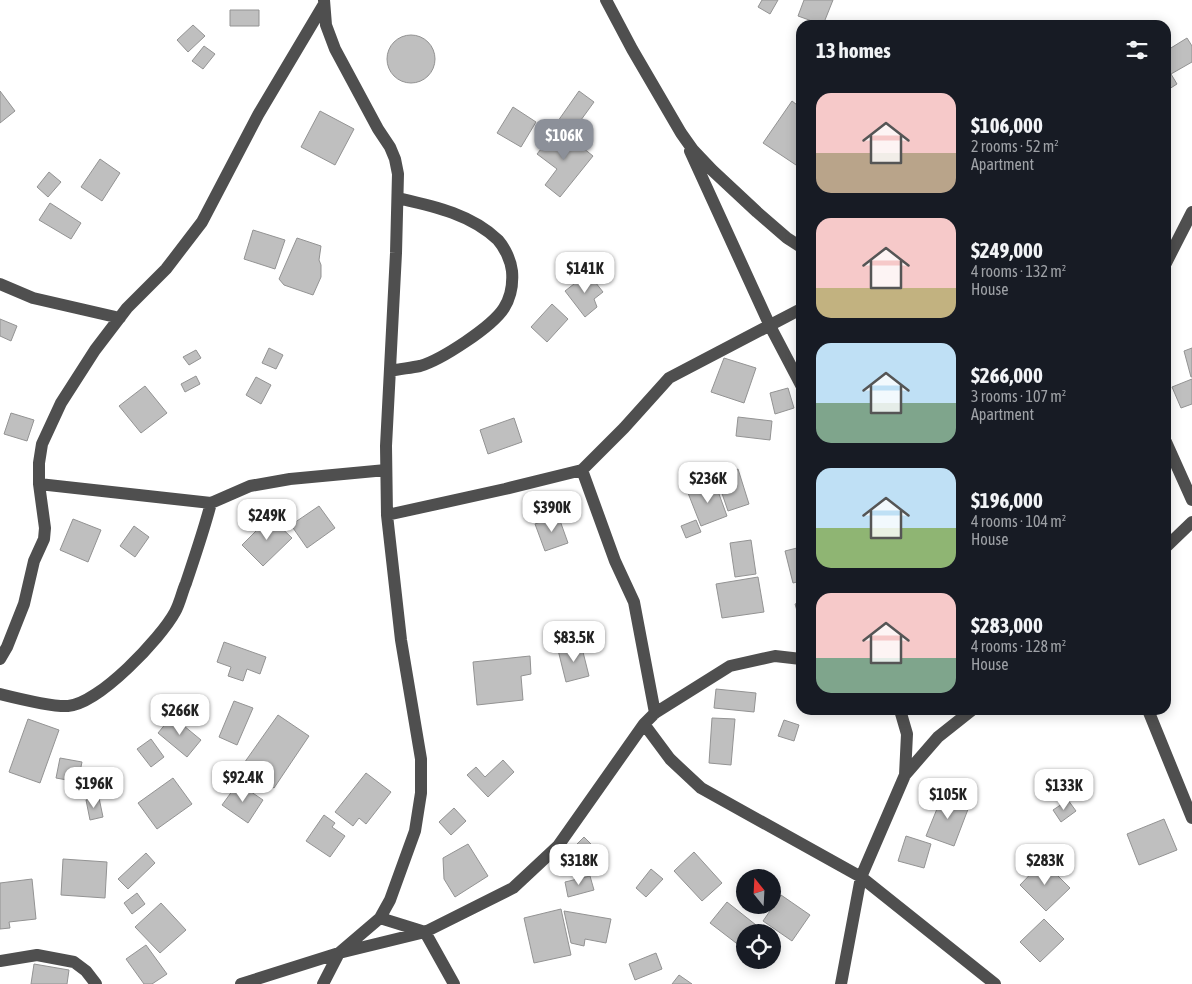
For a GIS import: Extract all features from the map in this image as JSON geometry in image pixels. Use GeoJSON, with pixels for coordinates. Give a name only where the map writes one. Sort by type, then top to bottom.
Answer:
{"type":"FeatureCollection","features":[{"type":"Feature","properties":{"kind":"street"},"geometry":{"type":"LineString","coordinates":[[606,0],[632,49],[693,150],[764,219],[796,244]]}},
{"type":"Feature","properties":{"kind":"street"},"geometry":{"type":"LineString","coordinates":[[323,984],[339,953],[380,918],[390,900],[415,831],[421,793],[421,759],[401,640],[387,515],[386,470],[398,174],[390,147],[378,129],[335,49],[326,25],[324,2]]}},
{"type":"Feature","properties":{"kind":"street"},"geometry":{"type":"LineString","coordinates":[[0,660],[24,604],[34,561],[44,539],[45,528],[39,484],[39,463],[42,444],[61,403],[95,350],[120,318],[166,269],[202,222],[258,115],[324,2]]}},
{"type":"Feature","properties":{"kind":"street"},"geometry":{"type":"LineString","coordinates":[[682,133],[770,326],[796,375]]}},
{"type":"Feature","properties":{"kind":"street"},"geometry":{"type":"LineString","coordinates":[[390,371],[420,366],[451,352],[483,329],[504,308],[513,285],[511,263],[500,242],[474,222],[435,206],[398,198]]}},
{"type":"Feature","properties":{"kind":"street"},"geometry":{"type":"LineString","coordinates":[[1171,253],[1192,212]]}},
{"type":"Feature","properties":{"kind":"street"},"geometry":{"type":"LineString","coordinates":[[0,284],[33,298],[120,318]]}},
{"type":"Feature","properties":{"kind":"street"},"geometry":{"type":"LineString","coordinates":[[387,515],[582,470],[624,428],[669,378],[796,312]]}},
{"type":"Feature","properties":{"kind":"street"},"geometry":{"type":"LineString","coordinates":[[1171,453],[1192,500]]}},
{"type":"Feature","properties":{"kind":"street"},"geometry":{"type":"LineString","coordinates":[[39,484],[211,503],[250,486],[290,479],[386,470]]}},
{"type":"Feature","properties":{"kind":"street"},"geometry":{"type":"LineString","coordinates":[[582,470],[616,561],[634,602],[656,713]]}},
{"type":"Feature","properties":{"kind":"street"},"geometry":{"type":"LineString","coordinates":[[0,694],[68,706],[80,703],[99,692],[119,676],[156,639],[176,611],[211,503]]}},
{"type":"Feature","properties":{"kind":"street"},"geometry":{"type":"LineString","coordinates":[[1171,541],[1192,522]]}},
{"type":"Feature","properties":{"kind":"street"},"geometry":{"type":"LineString","coordinates":[[241,984],[339,953],[425,932],[513,888],[558,846],[644,724],[656,713],[730,666],[775,656],[796,658]]}},
{"type":"Feature","properties":{"kind":"street"},"geometry":{"type":"LineString","coordinates":[[901,715],[907,734],[905,775]]}},
{"type":"Feature","properties":{"kind":"street"},"geometry":{"type":"LineString","coordinates":[[841,984],[861,877],[905,775],[938,737],[966,715]]}},
{"type":"Feature","properties":{"kind":"street"},"geometry":{"type":"LineString","coordinates":[[1150,715],[1192,818]]}},
{"type":"Feature","properties":{"kind":"street"},"geometry":{"type":"LineString","coordinates":[[644,724],[670,759],[701,788],[861,877],[995,984]]}},
{"type":"Feature","properties":{"kind":"street"},"geometry":{"type":"LineString","coordinates":[[380,918],[425,932],[454,984]]}},
{"type":"Feature","properties":{"kind":"street"},"geometry":{"type":"LineString","coordinates":[[0,961],[37,955],[74,962],[86,971],[96,984]]}},
{"type":"Feature","properties":{"kind":"building"},"geometry":{"type":"Polygon","coordinates":[[[762,0],[778,0],[770,14],[758,7],[762,0]]]}},
{"type":"Feature","properties":{"kind":"building"},"geometry":{"type":"Polygon","coordinates":[[[804,0],[833,0],[825,20],[809,20],[798,16],[804,0]]]}},
{"type":"Feature","properties":{"kind":"building"},"geometry":{"type":"Polygon","coordinates":[[[230,10],[259,10],[259,26],[230,26],[230,10]]]}},
{"type":"Feature","properties":{"kind":"building"},"geometry":{"type":"Polygon","coordinates":[[[193,25],[205,36],[188,52],[177,40],[193,25]]]}},
{"type":"Feature","properties":{"kind":"building"},"geometry":{"type":"Polygon","coordinates":[[[411,35],[420,37],[428,42],[433,50],[435,59],[433,68],[428,76],[420,81],[411,83],[402,81],[394,76],[389,68],[387,59],[389,50],[394,42],[402,37],[411,35]]]}},
{"type":"Feature","properties":{"kind":"building"},"geometry":{"type":"Polygon","coordinates":[[[1187,38],[1192,46],[1192,62],[1171,74],[1171,48],[1187,38]]]}},
{"type":"Feature","properties":{"kind":"building"},"geometry":{"type":"Polygon","coordinates":[[[204,46],[215,54],[203,69],[192,61],[204,46]]]}},
{"type":"Feature","properties":{"kind":"building"},"geometry":{"type":"Polygon","coordinates":[[[1171,74],[1177,84],[1171,88],[1171,74]]]}},
{"type":"Feature","properties":{"kind":"building"},"geometry":{"type":"Polygon","coordinates":[[[0,91],[15,111],[0,123],[0,91]]]}},
{"type":"Feature","properties":{"kind":"building"},"geometry":{"type":"Polygon","coordinates":[[[579,91],[594,102],[573,131],[558,121],[579,91]]]}},
{"type":"Feature","properties":{"kind":"building"},"geometry":{"type":"Polygon","coordinates":[[[792,101],[796,104],[796,165],[763,143],[792,101]]]}},
{"type":"Feature","properties":{"kind":"building"},"geometry":{"type":"Polygon","coordinates":[[[513,107],[536,122],[521,147],[497,133],[513,107]]]}},
{"type":"Feature","properties":{"kind":"building"},"geometry":{"type":"Polygon","coordinates":[[[320,111],[354,129],[335,165],[301,147],[320,111]]]}},
{"type":"Feature","properties":{"kind":"building"},"geometry":{"type":"Polygon","coordinates":[[[558,128],[593,156],[560,197],[545,185],[557,169],[537,154],[558,128]]]}},
{"type":"Feature","properties":{"kind":"building"},"geometry":{"type":"Polygon","coordinates":[[[100,159],[120,173],[102,201],[81,187],[100,159]]]}},
{"type":"Feature","properties":{"kind":"building"},"geometry":{"type":"Polygon","coordinates":[[[49,172],[61,182],[48,197],[37,187],[49,172]]]}},
{"type":"Feature","properties":{"kind":"building"},"geometry":{"type":"Polygon","coordinates":[[[50,203],[81,223],[71,239],[39,220],[50,203]]]}},
{"type":"Feature","properties":{"kind":"building"},"geometry":{"type":"Polygon","coordinates":[[[253,230],[285,240],[275,269],[244,259],[253,230]]]}},
{"type":"Feature","properties":{"kind":"building"},"geometry":{"type":"Polygon","coordinates":[[[297,238],[321,246],[319,260],[321,277],[313,295],[284,285],[279,279],[297,238]]]}},
{"type":"Feature","properties":{"kind":"building"},"geometry":{"type":"Polygon","coordinates":[[[588,273],[603,292],[594,299],[597,307],[585,317],[565,291],[588,273]]]}},
{"type":"Feature","properties":{"kind":"building"},"geometry":{"type":"Polygon","coordinates":[[[552,304],[568,319],[547,342],[531,327],[552,304]]]}},
{"type":"Feature","properties":{"kind":"building"},"geometry":{"type":"Polygon","coordinates":[[[0,319],[17,326],[11,341],[0,336],[0,319]]]}},
{"type":"Feature","properties":{"kind":"building"},"geometry":{"type":"Polygon","coordinates":[[[269,348],[283,355],[276,369],[262,363],[269,348]]]}},
{"type":"Feature","properties":{"kind":"building"},"geometry":{"type":"Polygon","coordinates":[[[1192,348],[1192,377],[1191,377],[1184,351],[1192,348]]]}},
{"type":"Feature","properties":{"kind":"building"},"geometry":{"type":"Polygon","coordinates":[[[196,350],[201,358],[189,365],[183,357],[196,350]]]}},
{"type":"Feature","properties":{"kind":"building"},"geometry":{"type":"Polygon","coordinates":[[[724,358],[756,368],[744,403],[711,392],[724,358]]]}},
{"type":"Feature","properties":{"kind":"building"},"geometry":{"type":"Polygon","coordinates":[[[196,376],[200,384],[185,392],[181,384],[196,376]]]}},
{"type":"Feature","properties":{"kind":"building"},"geometry":{"type":"Polygon","coordinates":[[[256,377],[271,385],[261,404],[246,395],[256,377]]]}},
{"type":"Feature","properties":{"kind":"building"},"geometry":{"type":"Polygon","coordinates":[[[1192,379],[1192,404],[1181,408],[1172,387],[1192,379]]]}},
{"type":"Feature","properties":{"kind":"building"},"geometry":{"type":"Polygon","coordinates":[[[145,386],[167,413],[141,433],[119,406],[145,386]]]}},
{"type":"Feature","properties":{"kind":"building"},"geometry":{"type":"Polygon","coordinates":[[[788,388],[794,408],[775,414],[770,393],[788,388]]]}},
{"type":"Feature","properties":{"kind":"building"},"geometry":{"type":"Polygon","coordinates":[[[11,413],[34,420],[27,441],[4,434],[11,413]]]}},
{"type":"Feature","properties":{"kind":"building"},"geometry":{"type":"Polygon","coordinates":[[[738,417],[772,421],[770,440],[736,436],[738,417]]]}},
{"type":"Feature","properties":{"kind":"building"},"geometry":{"type":"Polygon","coordinates":[[[514,418],[522,442],[488,454],[480,430],[514,418]]]}},
{"type":"Feature","properties":{"kind":"building"},"geometry":{"type":"Polygon","coordinates":[[[738,469],[749,504],[728,511],[716,476],[738,469]]]}},
{"type":"Feature","properties":{"kind":"building"},"geometry":{"type":"Polygon","coordinates":[[[715,483],[727,516],[701,526],[688,493],[715,483]]]}},
{"type":"Feature","properties":{"kind":"building"},"geometry":{"type":"Polygon","coordinates":[[[319,506],[335,528],[307,548],[291,525],[319,506]]]}},
{"type":"Feature","properties":{"kind":"building"},"geometry":{"type":"Polygon","coordinates":[[[558,515],[568,543],[545,551],[535,524],[558,515]]]}},
{"type":"Feature","properties":{"kind":"building"},"geometry":{"type":"Polygon","coordinates":[[[270,517],[292,538],[263,566],[242,545],[270,517]]]}},
{"type":"Feature","properties":{"kind":"building"},"geometry":{"type":"Polygon","coordinates":[[[73,519],[101,530],[88,562],[60,550],[73,519]]]}},
{"type":"Feature","properties":{"kind":"building"},"geometry":{"type":"Polygon","coordinates":[[[696,520],[701,532],[686,538],[681,526],[696,520]]]}},
{"type":"Feature","properties":{"kind":"building"},"geometry":{"type":"Polygon","coordinates":[[[134,526],[149,537],[135,557],[120,546],[134,526]]]}},
{"type":"Feature","properties":{"kind":"building"},"geometry":{"type":"Polygon","coordinates":[[[751,540],[756,574],[735,577],[730,543],[751,540]]]}},
{"type":"Feature","properties":{"kind":"building"},"geometry":{"type":"Polygon","coordinates":[[[796,548],[796,582],[793,583],[785,551],[796,548]]]}},
{"type":"Feature","properties":{"kind":"building"},"geometry":{"type":"Polygon","coordinates":[[[758,577],[764,612],[722,618],[716,584],[758,577]]]}},
{"type":"Feature","properties":{"kind":"building"},"geometry":{"type":"Polygon","coordinates":[[[224,642],[266,657],[260,674],[247,669],[243,681],[228,676],[231,667],[217,662],[224,642]]]}},
{"type":"Feature","properties":{"kind":"building"},"geometry":{"type":"Polygon","coordinates":[[[581,644],[589,676],[566,682],[558,650],[581,644]]]}},
{"type":"Feature","properties":{"kind":"building"},"geometry":{"type":"Polygon","coordinates":[[[530,656],[531,674],[521,676],[523,700],[477,705],[473,662],[530,656]]]}},
{"type":"Feature","properties":{"kind":"building"},"geometry":{"type":"Polygon","coordinates":[[[716,689],[756,693],[754,712],[714,708],[716,689]]]}},
{"type":"Feature","properties":{"kind":"building"},"geometry":{"type":"Polygon","coordinates":[[[234,701],[253,708],[237,745],[219,737],[234,701]]]}},
{"type":"Feature","properties":{"kind":"building"},"geometry":{"type":"Polygon","coordinates":[[[278,715],[309,736],[274,788],[242,766],[278,715]]]}},
{"type":"Feature","properties":{"kind":"building"},"geometry":{"type":"Polygon","coordinates":[[[172,716],[201,740],[187,757],[158,733],[172,716]]]}},
{"type":"Feature","properties":{"kind":"building"},"geometry":{"type":"Polygon","coordinates":[[[712,718],[735,719],[731,765],[709,763],[712,718]]]}},
{"type":"Feature","properties":{"kind":"building"},"geometry":{"type":"Polygon","coordinates":[[[28,719],[59,730],[40,783],[9,772],[28,719]]]}},
{"type":"Feature","properties":{"kind":"building"},"geometry":{"type":"Polygon","coordinates":[[[784,720],[799,725],[794,741],[778,736],[784,720]]]}},
{"type":"Feature","properties":{"kind":"building"},"geometry":{"type":"Polygon","coordinates":[[[151,739],[164,757],[151,767],[137,749],[151,739]]]}},
{"type":"Feature","properties":{"kind":"building"},"geometry":{"type":"Polygon","coordinates":[[[60,758],[82,762],[78,782],[56,778],[60,758]]]}},
{"type":"Feature","properties":{"kind":"building"},"geometry":{"type":"Polygon","coordinates":[[[503,760],[514,772],[488,797],[467,775],[476,767],[485,777],[503,760]]]}},
{"type":"Feature","properties":{"kind":"building"},"geometry":{"type":"Polygon","coordinates":[[[366,773],[391,792],[366,824],[359,818],[353,826],[335,812],[366,773]]]}},
{"type":"Feature","properties":{"kind":"building"},"geometry":{"type":"Polygon","coordinates":[[[173,778],[192,804],[157,829],[138,803],[173,778]]]}},
{"type":"Feature","properties":{"kind":"building"},"geometry":{"type":"Polygon","coordinates":[[[238,783],[263,800],[248,823],[222,805],[238,783]]]}},
{"type":"Feature","properties":{"kind":"building"},"geometry":{"type":"Polygon","coordinates":[[[943,794],[970,804],[954,846],[926,836],[943,794]]]}},
{"type":"Feature","properties":{"kind":"building"},"geometry":{"type":"Polygon","coordinates":[[[99,798],[103,817],[90,820],[86,800],[99,798]]]}},
{"type":"Feature","properties":{"kind":"building"},"geometry":{"type":"Polygon","coordinates":[[[1068,800],[1076,811],[1061,822],[1053,810],[1068,800]]]}},
{"type":"Feature","properties":{"kind":"building"},"geometry":{"type":"Polygon","coordinates":[[[454,808],[466,821],[451,835],[439,822],[454,808]]]}},
{"type":"Feature","properties":{"kind":"building"},"geometry":{"type":"Polygon","coordinates":[[[324,815],[335,823],[332,827],[345,836],[330,857],[306,841],[324,815]]]}},
{"type":"Feature","properties":{"kind":"building"},"geometry":{"type":"Polygon","coordinates":[[[1164,819],[1177,850],[1139,865],[1127,834],[1164,819]]]}},
{"type":"Feature","properties":{"kind":"building"},"geometry":{"type":"Polygon","coordinates":[[[906,836],[931,844],[924,868],[898,861],[906,836]]]}},
{"type":"Feature","properties":{"kind":"building"},"geometry":{"type":"Polygon","coordinates":[[[584,837],[595,848],[581,861],[571,850],[584,837]]]}},
{"type":"Feature","properties":{"kind":"building"},"geometry":{"type":"Polygon","coordinates":[[[468,844],[488,876],[455,897],[444,879],[443,858],[468,844]]]}},
{"type":"Feature","properties":{"kind":"building"},"geometry":{"type":"Polygon","coordinates":[[[694,852],[722,883],[702,901],[674,871],[694,852]]]}},
{"type":"Feature","properties":{"kind":"building"},"geometry":{"type":"Polygon","coordinates":[[[146,853],[155,863],[128,889],[118,879],[146,853]]]}},
{"type":"Feature","properties":{"kind":"building"},"geometry":{"type":"Polygon","coordinates":[[[63,859],[107,862],[105,898],[61,895],[63,859]]]}},
{"type":"Feature","properties":{"kind":"building"},"geometry":{"type":"Polygon","coordinates":[[[1043,861],[1070,888],[1046,911],[1020,885],[1043,861]]]}},
{"type":"Feature","properties":{"kind":"building"},"geometry":{"type":"Polygon","coordinates":[[[651,869],[663,879],[646,897],[636,888],[651,869]]]}},
{"type":"Feature","properties":{"kind":"building"},"geometry":{"type":"Polygon","coordinates":[[[590,876],[594,890],[568,897],[565,882],[590,876]]]}},
{"type":"Feature","properties":{"kind":"building"},"geometry":{"type":"Polygon","coordinates":[[[32,879],[36,919],[9,922],[10,928],[0,929],[0,883],[32,879]]]}},
{"type":"Feature","properties":{"kind":"building"},"geometry":{"type":"Polygon","coordinates":[[[137,893],[145,904],[132,914],[124,903],[137,893]]]}},
{"type":"Feature","properties":{"kind":"building"},"geometry":{"type":"Polygon","coordinates":[[[781,895],[810,915],[792,941],[781,933],[781,924],[767,924],[763,921],[768,914],[781,914],[781,895]]]}},
{"type":"Feature","properties":{"kind":"building"},"geometry":{"type":"Polygon","coordinates":[[[727,902],[736,909],[736,914],[742,914],[755,924],[736,924],[736,943],[710,923],[727,902]]]}},
{"type":"Feature","properties":{"kind":"building"},"geometry":{"type":"Polygon","coordinates":[[[161,903],[186,930],[160,953],[135,927],[161,903]]]}},
{"type":"Feature","properties":{"kind":"building"},"geometry":{"type":"Polygon","coordinates":[[[561,909],[571,955],[534,963],[524,918],[561,909]]]}},
{"type":"Feature","properties":{"kind":"building"},"geometry":{"type":"Polygon","coordinates":[[[564,911],[611,919],[606,943],[585,939],[584,946],[571,943],[564,911]]]}},
{"type":"Feature","properties":{"kind":"building"},"geometry":{"type":"Polygon","coordinates":[[[1044,919],[1064,939],[1040,962],[1020,942],[1044,919]]]}},
{"type":"Feature","properties":{"kind":"building"},"geometry":{"type":"Polygon","coordinates":[[[146,945],[167,974],[152,984],[144,984],[126,959],[146,945]]]}},
{"type":"Feature","properties":{"kind":"building"},"geometry":{"type":"Polygon","coordinates":[[[656,953],[662,969],[635,980],[629,964],[656,953]]]}},
{"type":"Feature","properties":{"kind":"building"},"geometry":{"type":"Polygon","coordinates":[[[34,964],[69,970],[67,984],[31,984],[34,964]]]}},
{"type":"Feature","properties":{"kind":"building"},"geometry":{"type":"Polygon","coordinates":[[[679,975],[692,984],[672,984],[679,975]]]}}]}
